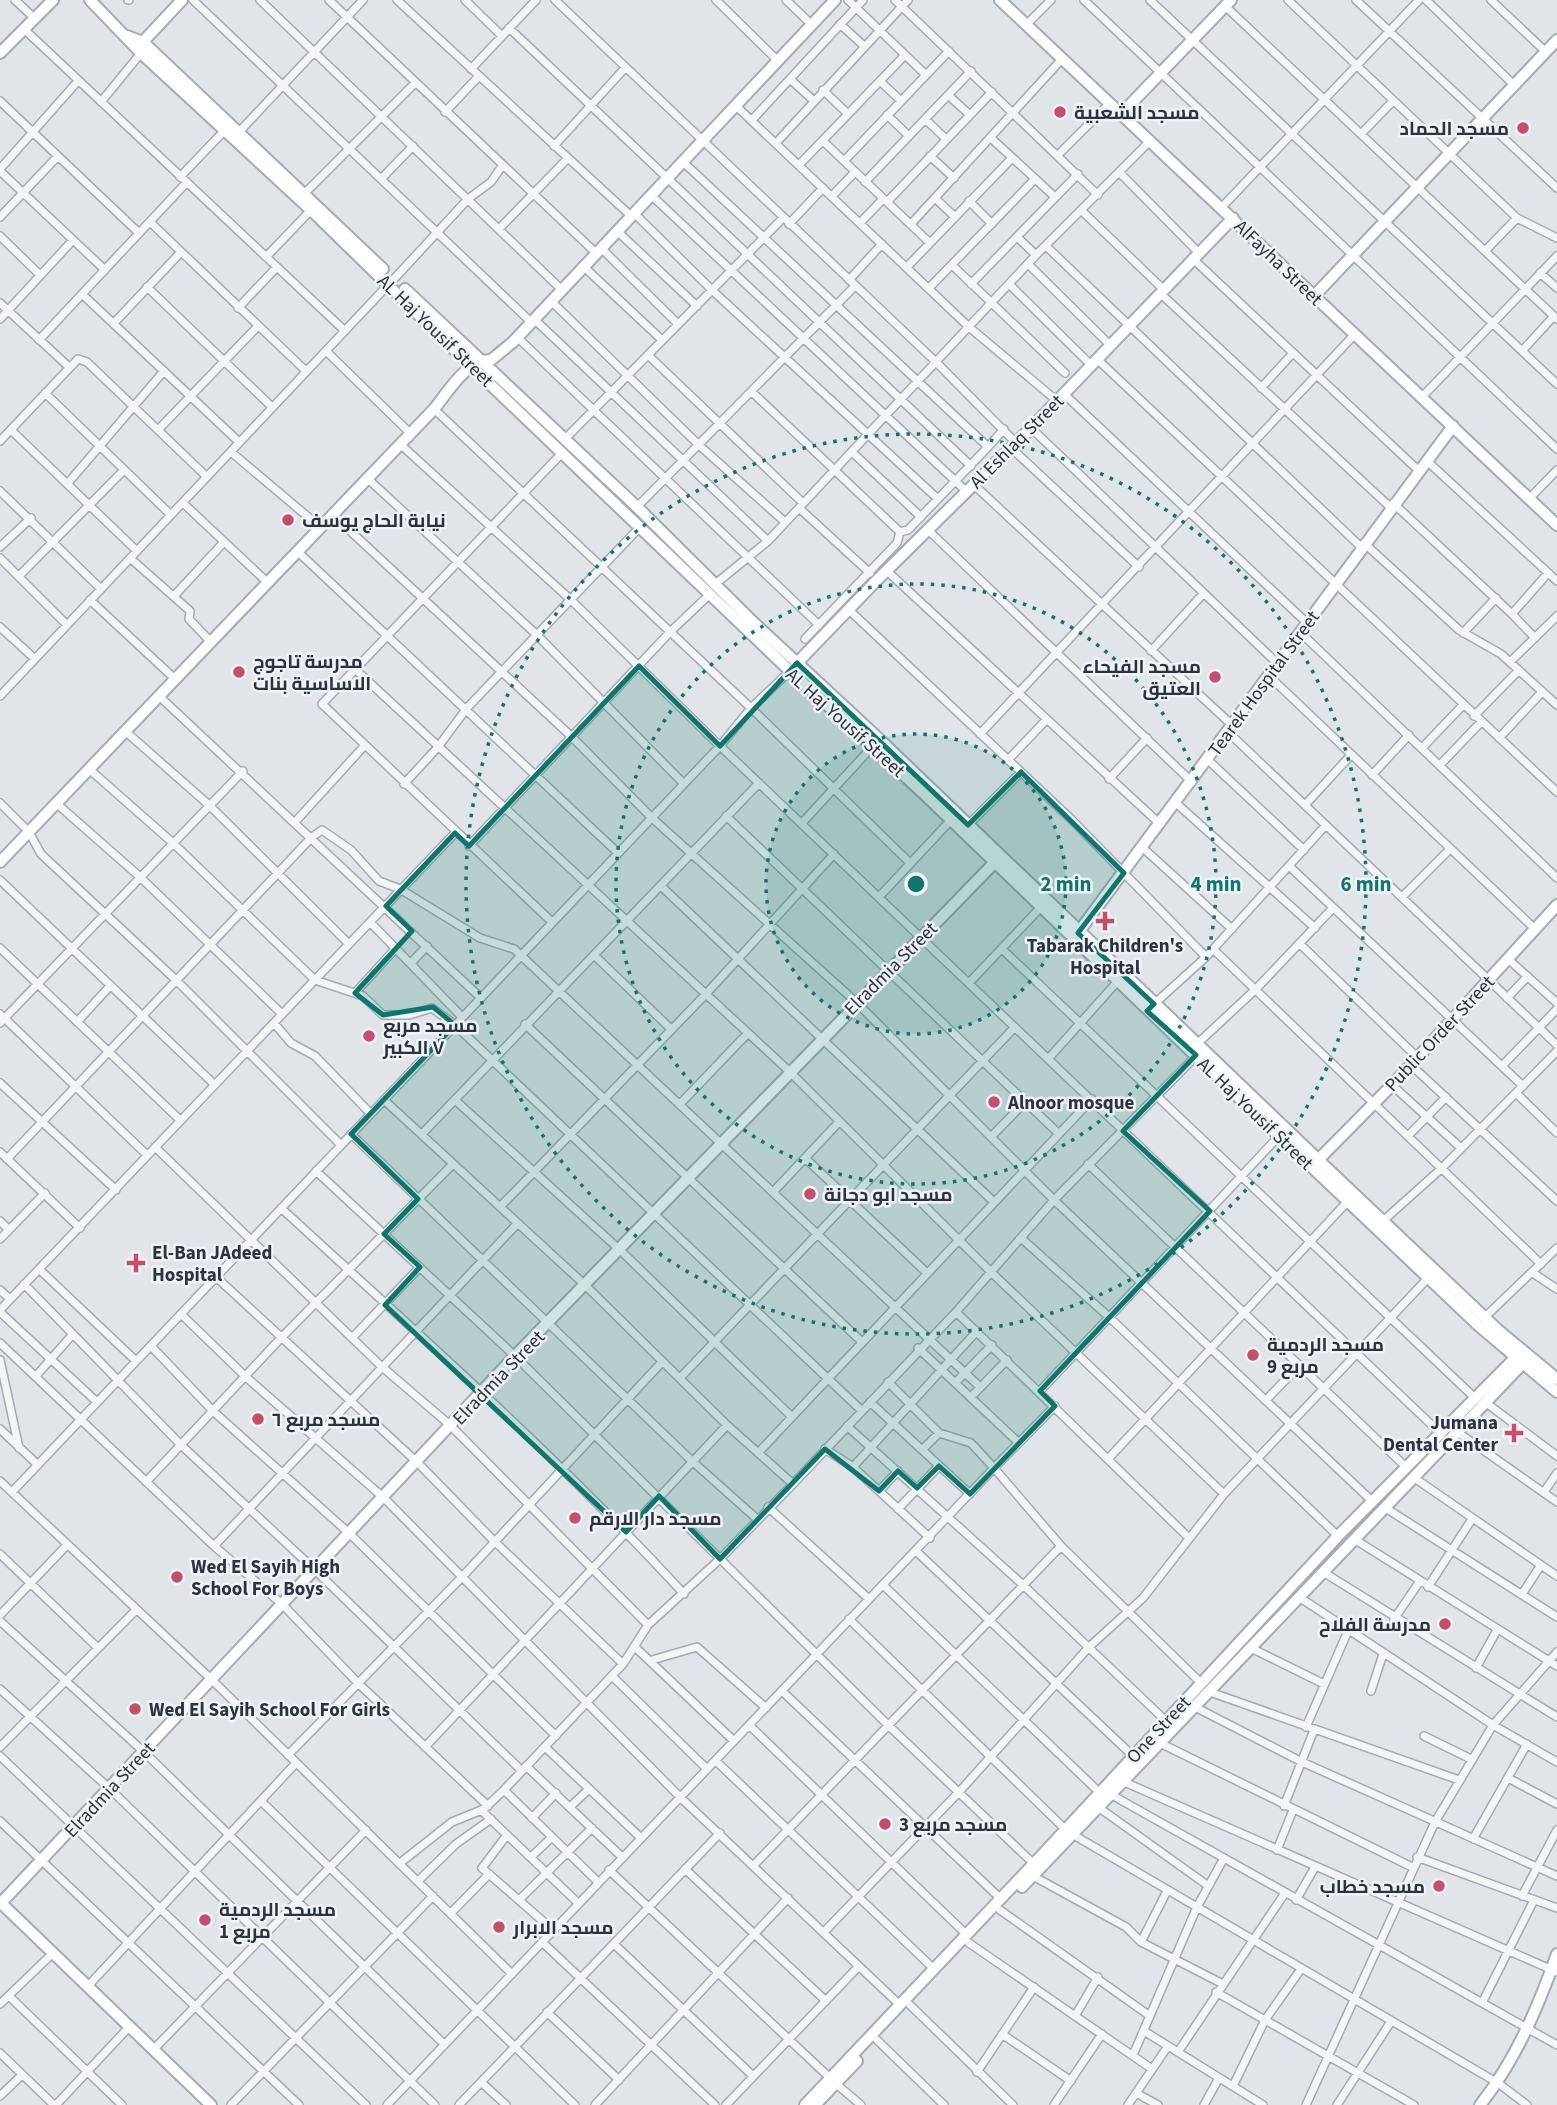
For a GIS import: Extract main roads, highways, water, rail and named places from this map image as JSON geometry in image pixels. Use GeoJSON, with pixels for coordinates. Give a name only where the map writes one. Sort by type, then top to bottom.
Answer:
{"type":"FeatureCollection","features":[{"type":"Feature","properties":{"kind":"place","name":"مسجد الشعبية"},"geometry":{"type":"Point","coordinates":[1060,112]}},
{"type":"Feature","properties":{"kind":"place","name":"مسجد الحماد"},"geometry":{"type":"Point","coordinates":[1523,128]}},
{"type":"Feature","properties":{"kind":"place","name":"نيابة الحاج يوسف"},"geometry":{"type":"Point","coordinates":[288,520]}},
{"type":"Feature","properties":{"kind":"place","name":"مدرسة تاجوج الاساسية بنات"},"geometry":{"type":"Point","coordinates":[239,672]}},
{"type":"Feature","properties":{"kind":"place","name":"مسجد الفيحاء العتيق"},"geometry":{"type":"Point","coordinates":[1215,677]}},
{"type":"Feature","properties":{"kind":"place","name":"Tabarak Children's Hospital"},"geometry":{"type":"Point","coordinates":[1105,921]}},
{"type":"Feature","properties":{"kind":"place","name":"مسجد مربع ٧ الكبير"},"geometry":{"type":"Point","coordinates":[369,1036]}},
{"type":"Feature","properties":{"kind":"place","name":"Alnoor mosque"},"geometry":{"type":"Point","coordinates":[994,1102]}},
{"type":"Feature","properties":{"kind":"place","name":"مسجد ابو دجانة"},"geometry":{"type":"Point","coordinates":[810,1194]}},
{"type":"Feature","properties":{"kind":"place","name":"El-Ban JAdeed Hospital"},"geometry":{"type":"Point","coordinates":[136,1263]}},
{"type":"Feature","properties":{"kind":"place","name":"مسجد الردمية مربع 9"},"geometry":{"type":"Point","coordinates":[1253,1355]}},
{"type":"Feature","properties":{"kind":"place","name":"مسجد مربع ٦"},"geometry":{"type":"Point","coordinates":[258,1419]}},
{"type":"Feature","properties":{"kind":"place","name":"Jumana Dental Center"},"geometry":{"type":"Point","coordinates":[1514,1433]}},
{"type":"Feature","properties":{"kind":"place","name":"مسجد دار الارقم"},"geometry":{"type":"Point","coordinates":[575,1518]}},
{"type":"Feature","properties":{"kind":"place","name":"Wed El Sayih High School For Boys"},"geometry":{"type":"Point","coordinates":[177,1577]}},
{"type":"Feature","properties":{"kind":"place","name":"مدرسة الفلاح"},"geometry":{"type":"Point","coordinates":[1445,1624]}},
{"type":"Feature","properties":{"kind":"place","name":"Wed El Sayih School For Girls"},"geometry":{"type":"Point","coordinates":[135,1709]}},
{"type":"Feature","properties":{"kind":"place","name":"مسجد مربع 3"},"geometry":{"type":"Point","coordinates":[885,1824]}},
{"type":"Feature","properties":{"kind":"place","name":"مسجد خطاب"},"geometry":{"type":"Point","coordinates":[1439,1886]}},
{"type":"Feature","properties":{"kind":"place","name":"مسجد الردمية مربع 1"},"geometry":{"type":"Point","coordinates":[205,1920]}},
{"type":"Feature","properties":{"kind":"place","name":"مسجد الابرار"},"geometry":{"type":"Point","coordinates":[499,1927]}}]}
